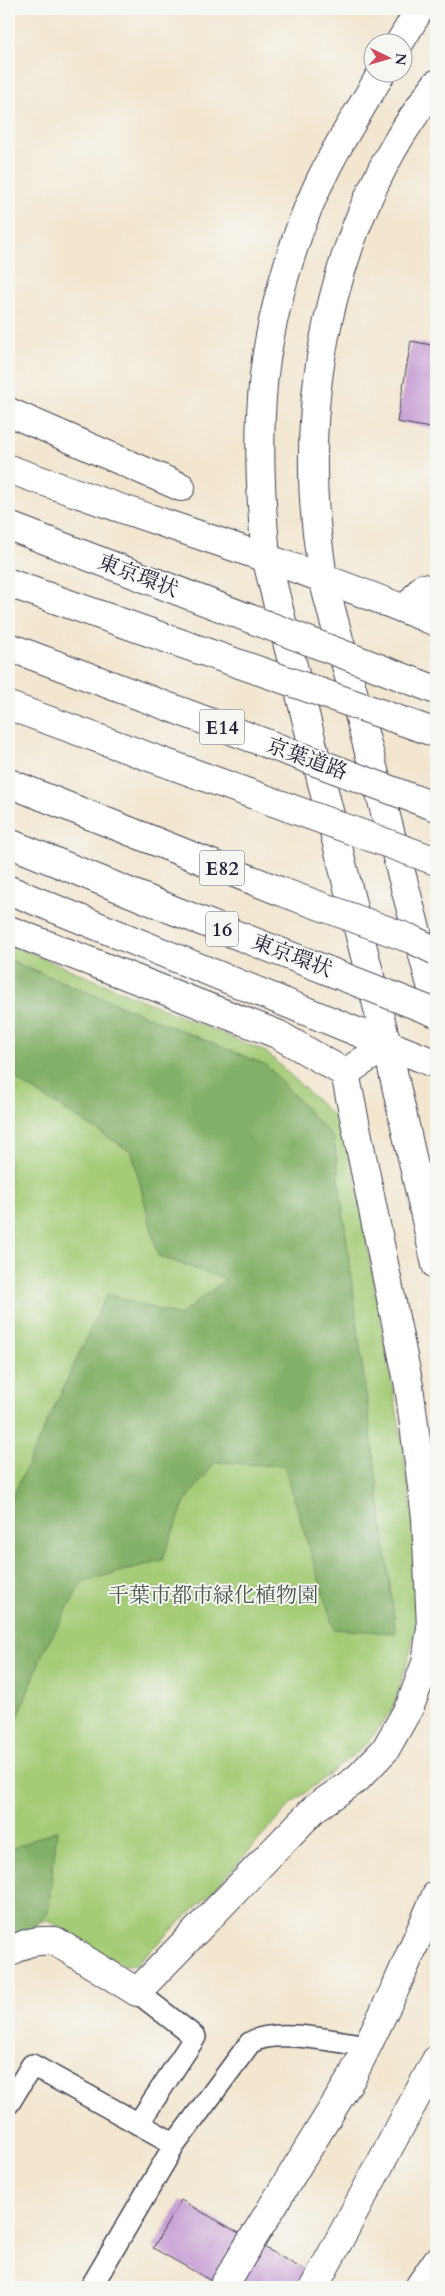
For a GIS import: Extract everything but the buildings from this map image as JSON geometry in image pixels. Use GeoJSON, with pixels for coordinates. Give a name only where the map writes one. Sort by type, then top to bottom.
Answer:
{"type":"FeatureCollection","features":[{"type":"Feature","properties":{"kind":"main road"},"geometry":{"type":"LineString","coordinates":[[406,32],[420,9]]}},
{"type":"Feature","properties":{"kind":"main road"},"geometry":{"type":"LineString","coordinates":[[376,82],[326,168],[304,220],[270,336],[262,397],[261,504],[266,557],[387,1045],[436,1265]]}},
{"type":"Feature","properties":{"kind":"main road"},"geometry":{"type":"LineString","coordinates":[[436,84],[400,138],[372,192],[351,244],[333,301],[321,356],[314,411],[312,469],[314,518],[323,579],[436,1004]]}},
{"type":"Feature","properties":{"kind":"main road"},"geometry":{"type":"LineString","coordinates":[[9,412],[181,487]]}},
{"type":"Feature","properties":{"kind":"main road"},"geometry":{"type":"LineString","coordinates":[[9,469],[129,513],[266,557],[436,622]]}},
{"type":"Feature","properties":{"kind":"main road","name":"東京環状"},"geometry":{"type":"LineString","coordinates":[[9,526],[436,690]]}},
{"type":"Feature","properties":{"kind":"main road"},"geometry":{"type":"LineString","coordinates":[[9,583],[436,734]]}},
{"type":"Feature","properties":{"kind":"main road"},"geometry":{"type":"LineString","coordinates":[[406,610],[423,588],[436,592]]}},
{"type":"Feature","properties":{"kind":"main road","name":"京葉道路"},"geometry":{"type":"LineString","coordinates":[[9,647],[436,807]]}},
{"type":"Feature","properties":{"kind":"main road","name":"E14"},"geometry":{"type":"LineString","coordinates":[[9,706],[436,861]]}},
{"type":"Feature","properties":{"kind":"main road","name":"E82"},"geometry":{"type":"LineString","coordinates":[[9,783],[282,892],[411,939],[436,951]]}},
{"type":"Feature","properties":{"kind":"main road","name":"東京環状"},"geometry":{"type":"LineString","coordinates":[[9,843],[173,910],[436,1012]]}},
{"type":"Feature","properties":{"kind":"main road"},"geometry":{"type":"LineString","coordinates":[[9,890],[436,1064]]}},
{"type":"Feature","properties":{"kind":"main road"},"geometry":{"type":"LineString","coordinates":[[9,930],[277,1034],[345,1073],[409,1386],[426,1518],[431,1628],[426,1663],[410,1706],[386,1750],[357,1779],[315,1808],[137,1992],[55,1941],[39,1940],[21,1944],[9,1954]]}},
{"type":"Feature","properties":{"kind":"main road"},"geometry":{"type":"LineString","coordinates":[[345,1073],[387,1045]]}},
{"type":"Feature","properties":{"kind":"main road"},"geometry":{"type":"LineString","coordinates":[[223,2287],[347,2086],[436,1895]]}},
{"type":"Feature","properties":{"kind":"main road"},"geometry":{"type":"LineString","coordinates":[[314,2287],[436,2060]]}},
{"type":"Feature","properties":{"kind":"main road"},"geometry":{"type":"LineString","coordinates":[[419,2287],[436,2262]]}},
{"type":"Feature","properties":{"kind":"main road"},"geometry":{"type":"LineString","coordinates":[[431,2287],[436,2278]]}},
{"type":"Feature","properties":{"kind":"lane"},"geometry":{"type":"LineString","coordinates":[[137,1992],[195,2037],[138,2124]]}},
{"type":"Feature","properties":{"kind":"lane"},"geometry":{"type":"LineString","coordinates":[[90,2287],[174,2144],[250,2042],[258,2038],[282,2035],[367,2046]]}},
{"type":"Feature","properties":{"kind":"lane"},"geometry":{"type":"LineString","coordinates":[[9,2103],[32,2065],[174,2144]]}},
{"type":"Feature","properties":{"kind":"green space","name":"千葉市都市緑化植物園"},"geometry":{"type":"Polygon","coordinates":[[[9,944],[266,1052],[346,1128],[402,1440],[415,1532],[419,1613],[407,1664],[392,1710],[366,1745],[292,1803],[212,1892],[135,1965],[121,1964],[48,1920],[9,1929],[9,944]]]}},
{"type":"Feature","properties":{"kind":"green space"},"geometry":{"type":"Polygon","coordinates":[[[9,960],[266,1065],[334,1139],[396,1633],[334,1629],[284,1466],[215,1462],[185,1502],[162,1560],[82,1582],[43,1653],[10,1738],[9,1496],[13,1496],[107,1294],[179,1316],[226,1279],[158,1256],[132,1152],[9,1075],[9,960]]]}},
{"type":"Feature","properties":{"kind":"green space"},"geometry":{"type":"Polygon","coordinates":[[[57,1830],[48,1912],[9,1957],[9,1850],[57,1830]]]}}]}
